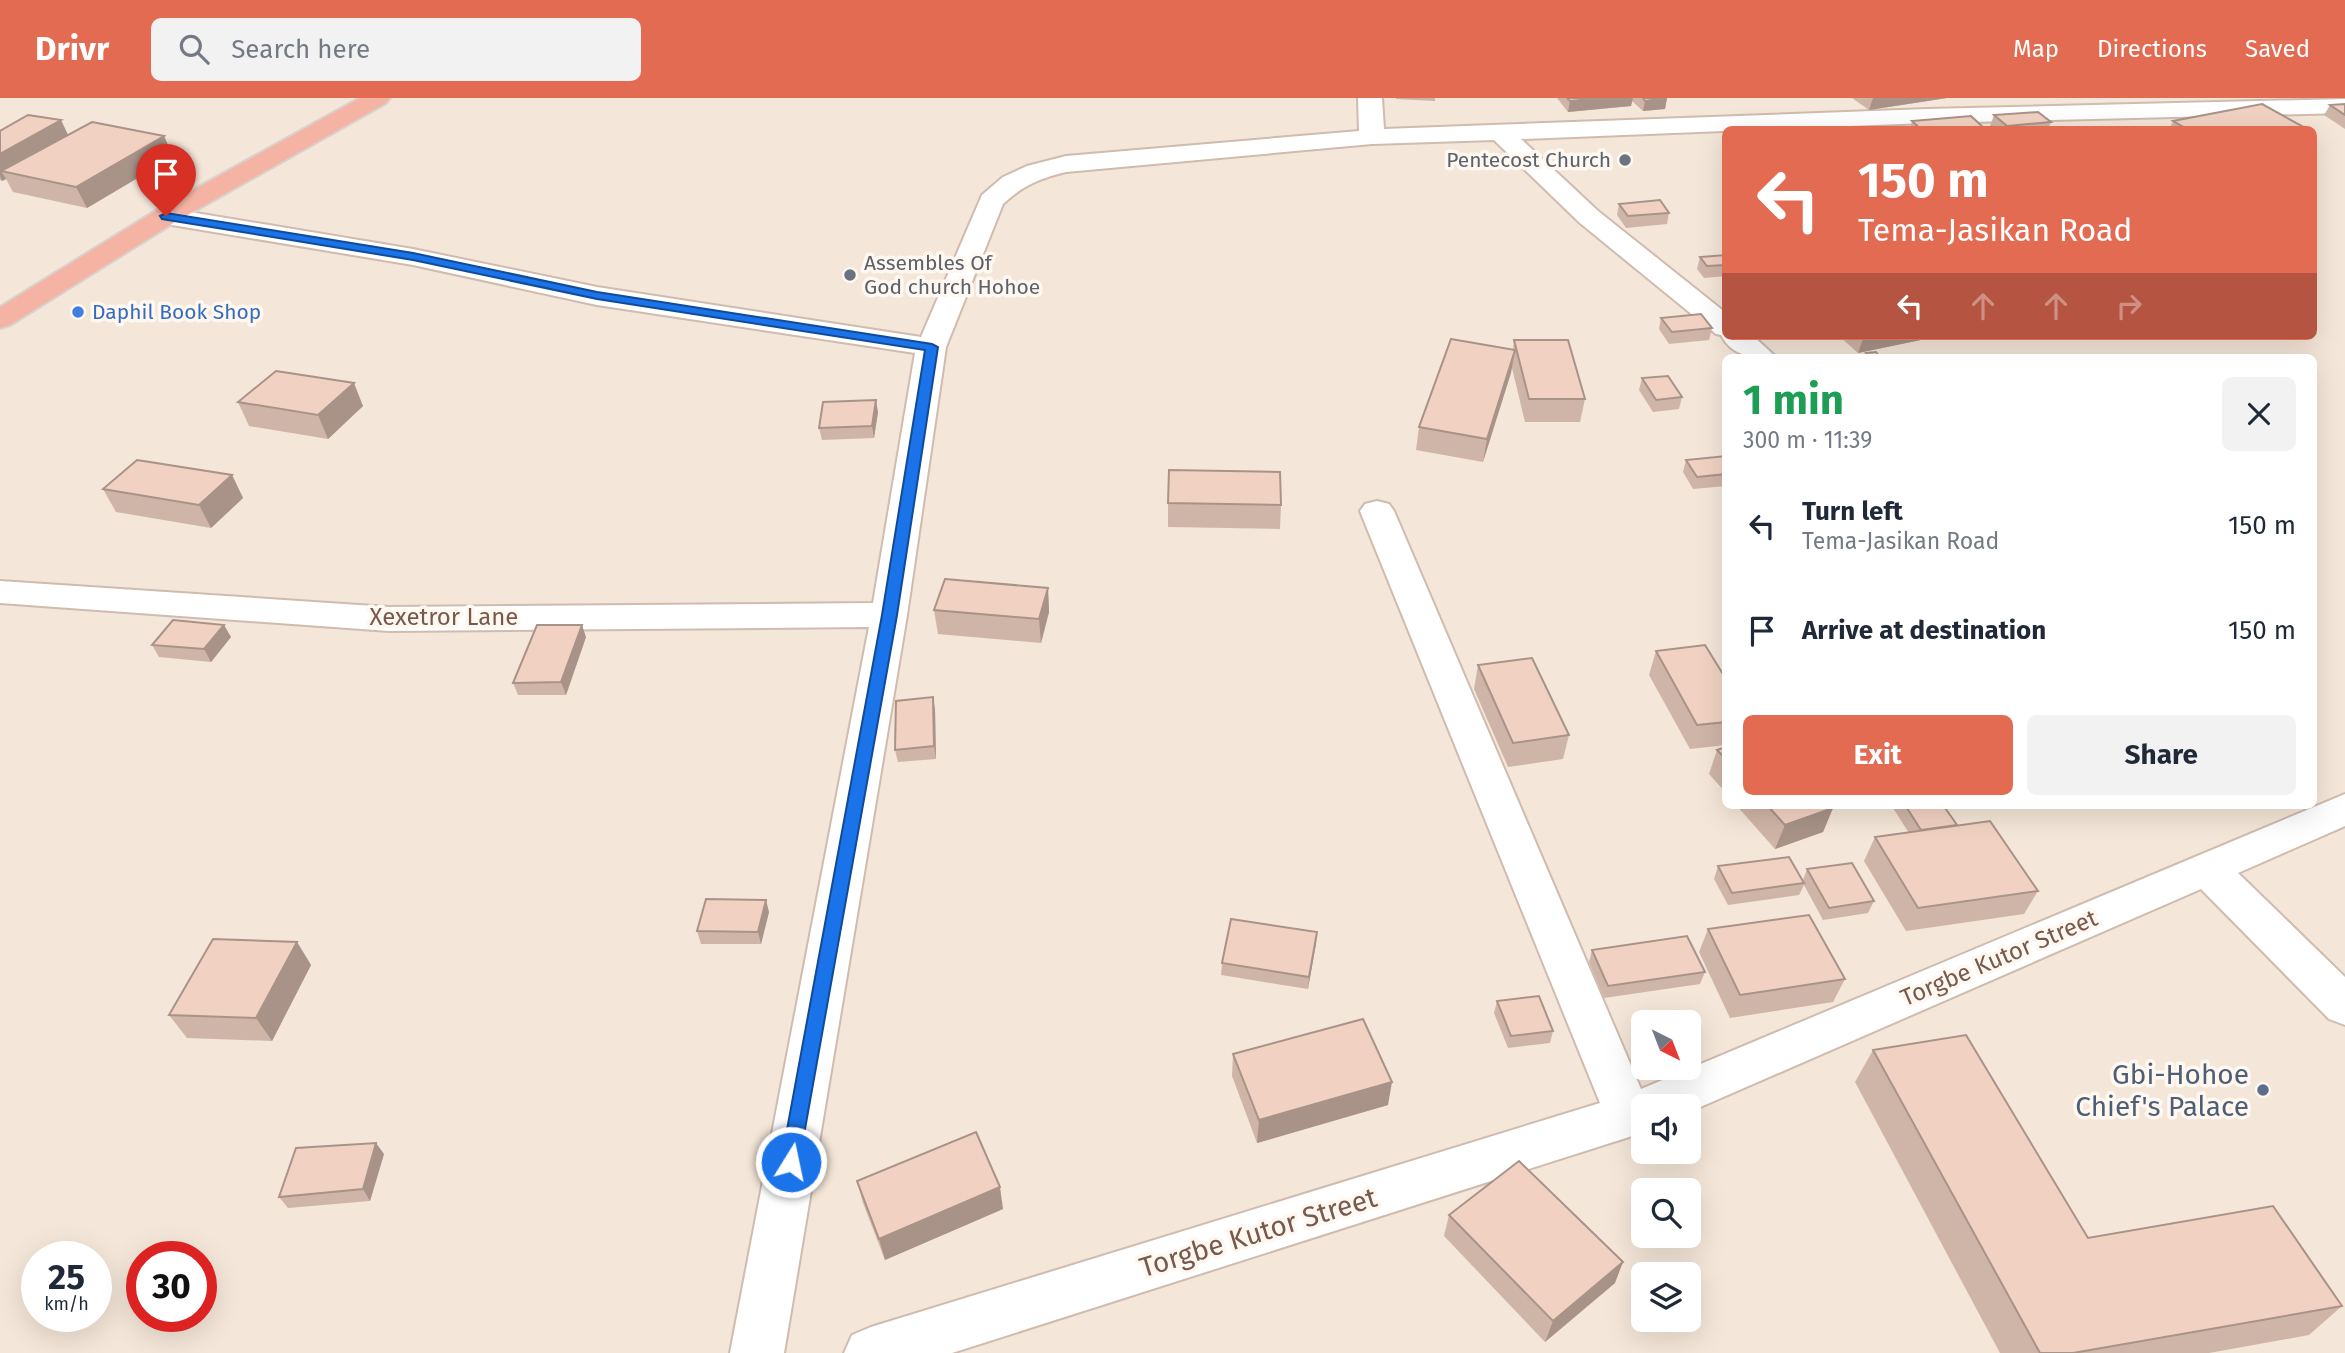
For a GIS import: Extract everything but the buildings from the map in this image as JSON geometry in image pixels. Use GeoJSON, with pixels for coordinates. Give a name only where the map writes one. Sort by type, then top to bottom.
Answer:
{"type":"FeatureCollection","features":[{"type":"Feature","properties":{"kind":"highway"},"geometry":{"type":"LineString","coordinates":[[0,318],[166,216],[378,98]]}},
{"type":"Feature","properties":{"kind":"street"},"geometry":{"type":"LineString","coordinates":[[1370,98],[1372,137]]}},
{"type":"Feature","properties":{"kind":"street"},"geometry":{"type":"LineString","coordinates":[[757,1353],[889,615],[932,347],[991,201],[1012,182],[1066,164],[1372,137],[2345,106]]}},
{"type":"Feature","properties":{"kind":"street"},"geometry":{"type":"LineString","coordinates":[[1499,131],[1589,217],[1722,325]]}},
{"type":"Feature","properties":{"kind":"street"},"geometry":{"type":"LineString","coordinates":[[166,216],[413,257],[597,296],[932,347]]}},
{"type":"Feature","properties":{"kind":"street"},"geometry":{"type":"LineString","coordinates":[[1740,340],[1757,354]]}},
{"type":"Feature","properties":{"kind":"street"},"geometry":{"type":"LineString","coordinates":[[1377,511],[1634,1094]]}},
{"type":"Feature","properties":{"kind":"street","name":"Xexetror Lane"},"geometry":{"type":"LineString","coordinates":[[0,592],[389,619],[889,615]]}},
{"type":"Feature","properties":{"kind":"street","name":"Torgbe Kutor Street"},"geometry":{"type":"LineString","coordinates":[[1682,1094],[2208,869],[2325,811]]}},
{"type":"Feature","properties":{"kind":"street"},"geometry":{"type":"LineString","coordinates":[[2208,869],[2345,1006]]}},
{"type":"Feature","properties":{"kind":"street","name":"Torgbe Kutor Street"},"geometry":{"type":"LineString","coordinates":[[871,1353],[1631,1114]]}},
{"type":"Feature","properties":{"kind":"shaded area"},"geometry":{"type":"Polygon","coordinates":[[[0,98],[2345,98],[2345,1353],[0,1353],[0,98]]]}},
{"type":"Feature","properties":{"kind":"place","name":"Pentecost Church"},"geometry":{"type":"Point","coordinates":[1625,160]}},
{"type":"Feature","properties":{"kind":"place","name":"Assembles Of God church Hohoe"},"geometry":{"type":"Point","coordinates":[850,275]}},
{"type":"Feature","properties":{"kind":"place","name":"Daphil Book Shop"},"geometry":{"type":"Point","coordinates":[78,312]}},
{"type":"Feature","properties":{"kind":"place","name":"Gbi-Hohoe Chief's Palace"},"geometry":{"type":"Point","coordinates":[2263,1090]}},
{"type":"Feature","properties":{"kind":"route"},"geometry":{"type":"LineString","coordinates":[[166,216],[413,257],[597,296],[932,347],[889,615],[791,1162]]}}]}
